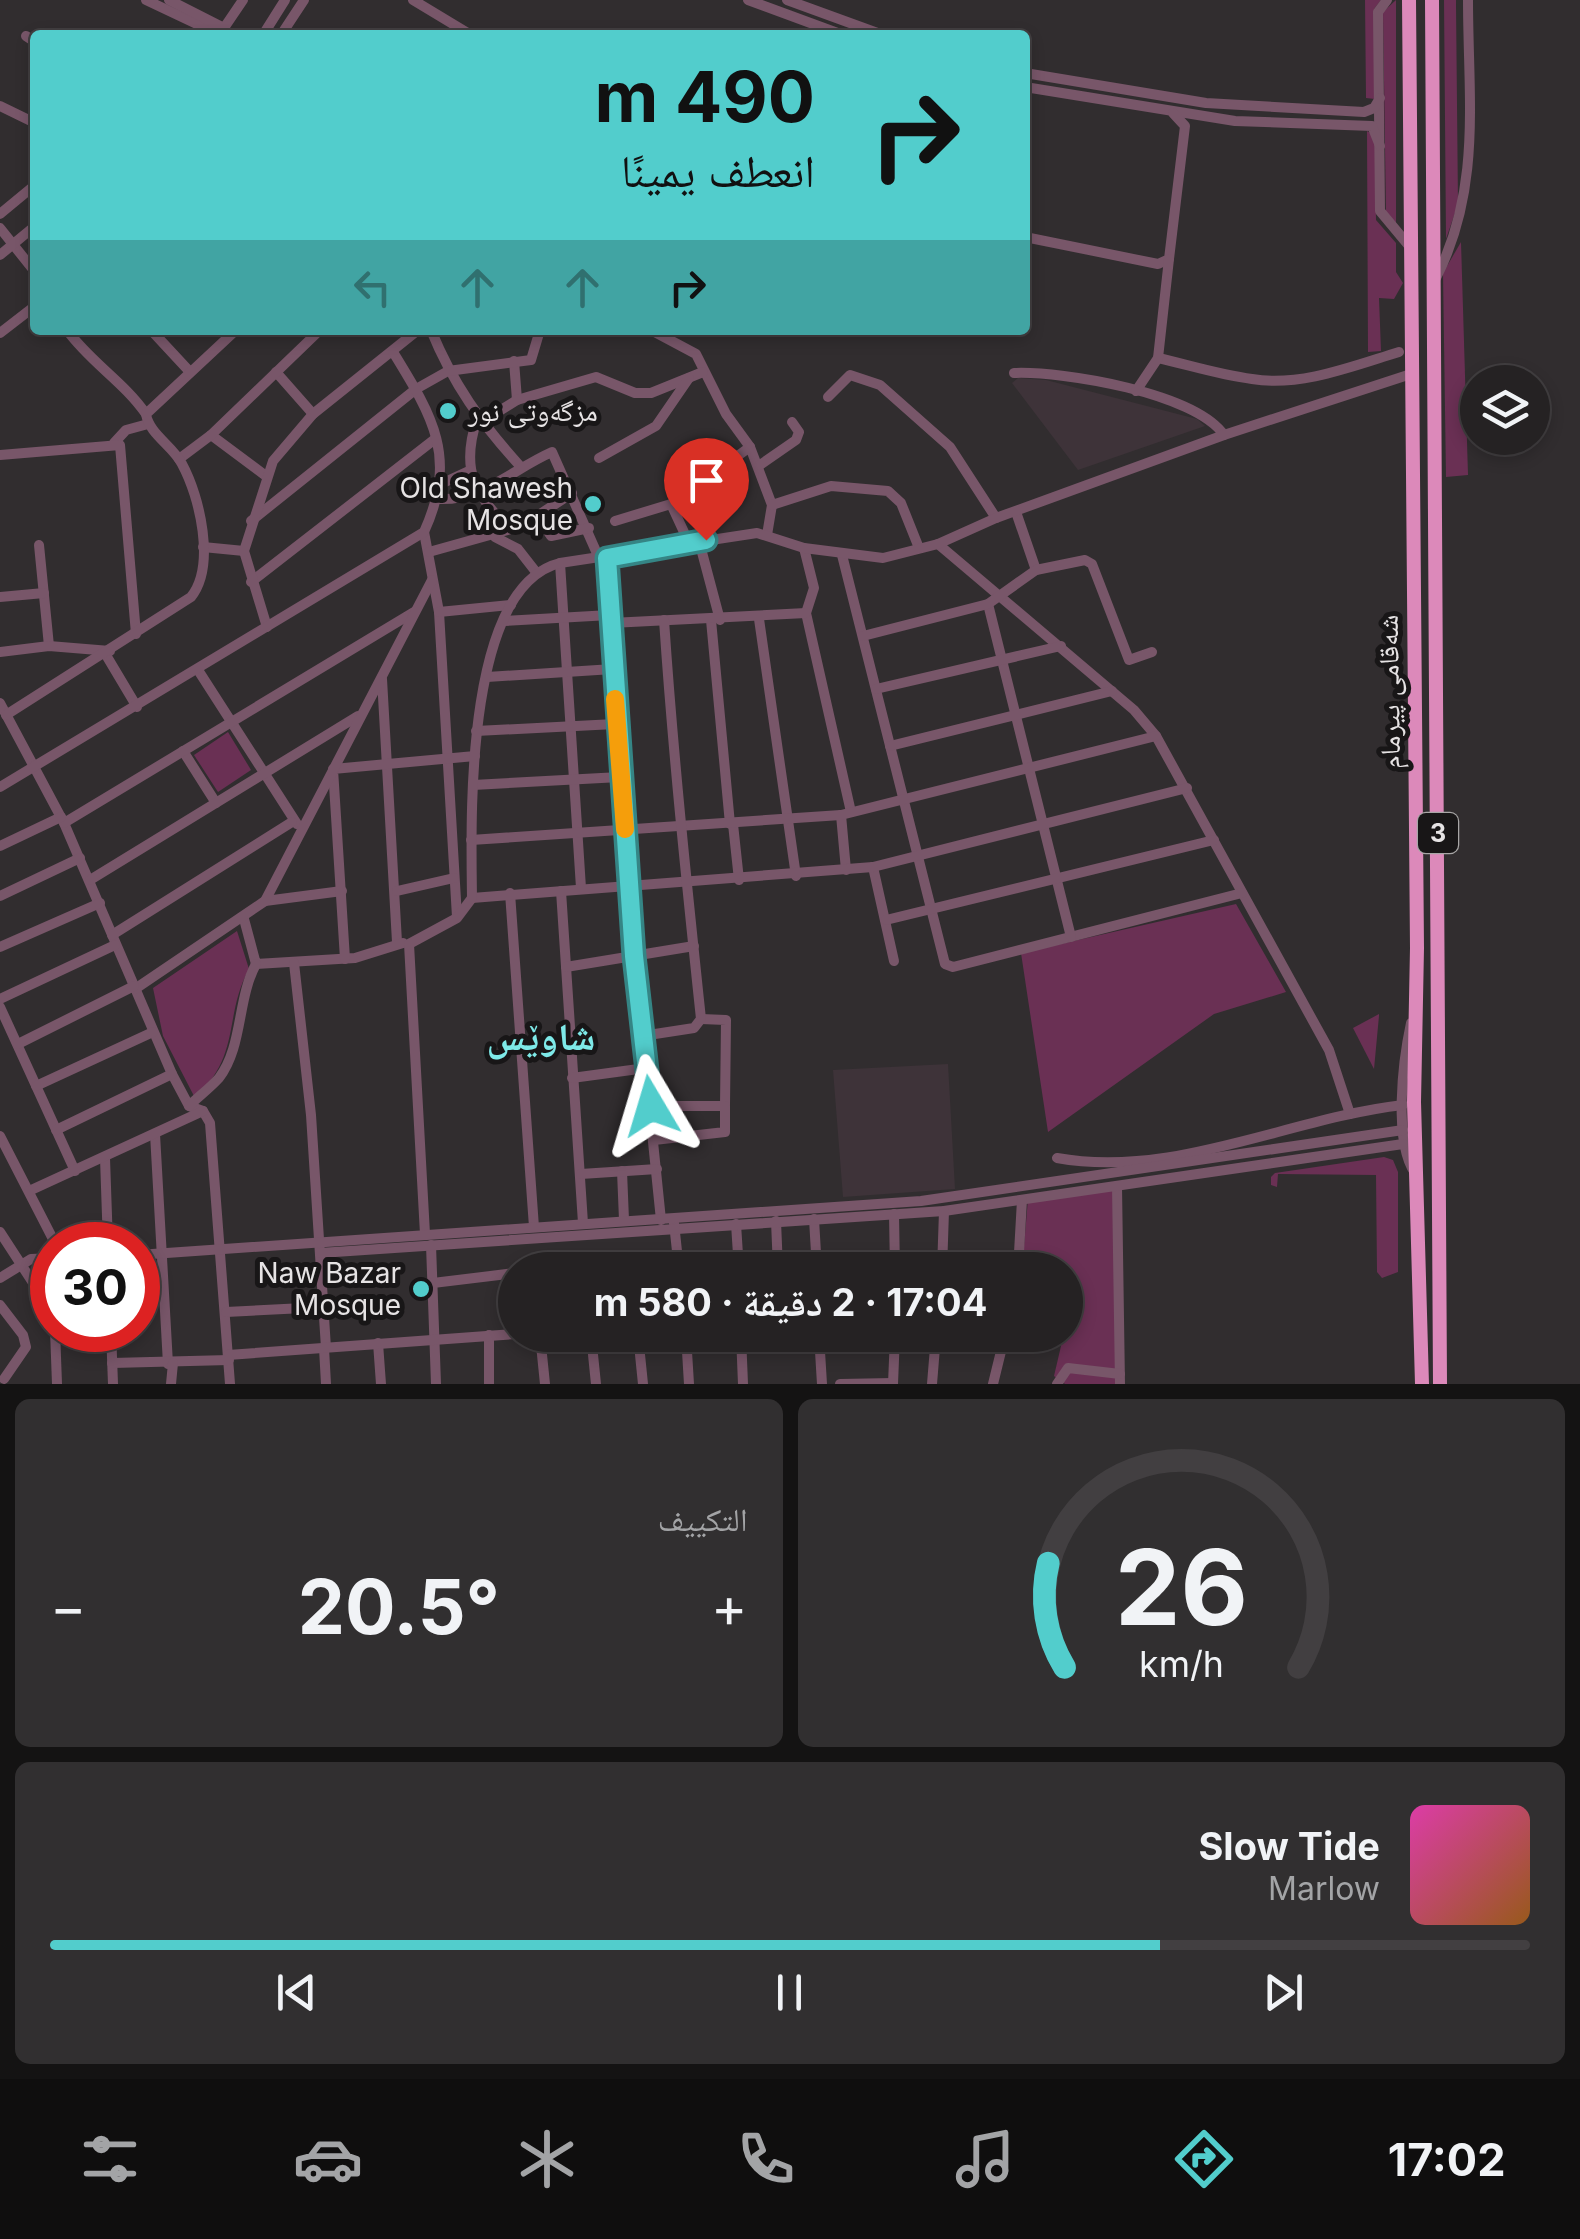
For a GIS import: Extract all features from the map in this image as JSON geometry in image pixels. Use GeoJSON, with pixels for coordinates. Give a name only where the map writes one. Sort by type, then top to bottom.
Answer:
{"type":"FeatureCollection","features":[{"type":"Feature","properties":{"kind":"highway","name":"شەقامی پیرمام"},"geometry":{"type":"LineString","coordinates":[[1409,0],[1417,1175],[1422,1384]]}},
{"type":"Feature","properties":{"kind":"highway","name":"شەقامی پیرمام"},"geometry":{"type":"LineString","coordinates":[[1432,0],[1440,1384]]}},
{"type":"Feature","properties":{"kind":"street"},"geometry":{"type":"LineString","coordinates":[[146,0],[199,30]]}},
{"type":"Feature","properties":{"kind":"street"},"geometry":{"type":"LineString","coordinates":[[176,2],[224,28],[243,0]]}},
{"type":"Feature","properties":{"kind":"street"},"geometry":{"type":"LineString","coordinates":[[266,30],[285,0]]}},
{"type":"Feature","properties":{"kind":"street"},"geometry":{"type":"LineString","coordinates":[[284,30],[304,0]]}},
{"type":"Feature","properties":{"kind":"street"},"geometry":{"type":"LineString","coordinates":[[413,0],[463,30]]}},
{"type":"Feature","properties":{"kind":"street"},"geometry":{"type":"LineString","coordinates":[[787,0],[870,30]]}},
{"type":"Feature","properties":{"kind":"street"},"geometry":{"type":"LineString","coordinates":[[1387,0],[1378,12],[1380,214],[1410,247]]}},
{"type":"Feature","properties":{"kind":"street"},"geometry":{"type":"LineString","coordinates":[[1433,282],[1461,222],[1468,181],[1468,0]]}},
{"type":"Feature","properties":{"kind":"street"},"geometry":{"type":"LineString","coordinates":[[754,1],[830,30]]}},
{"type":"Feature","properties":{"kind":"street"},"geometry":{"type":"LineString","coordinates":[[1030,74],[1100,88],[1227,104],[1364,112],[1374,108],[1380,98]]}},
{"type":"Feature","properties":{"kind":"street"},"geometry":{"type":"LineString","coordinates":[[1030,88],[1224,119],[1372,126],[1380,146]]}},
{"type":"Feature","properties":{"kind":"street"},"geometry":{"type":"LineString","coordinates":[[1224,119],[1256,115],[1251,109],[1227,104]]}},
{"type":"Feature","properties":{"kind":"street"},"geometry":{"type":"LineString","coordinates":[[0,106],[30,121]]}},
{"type":"Feature","properties":{"kind":"street"},"geometry":{"type":"LineString","coordinates":[[1274,107],[1266,118],[1289,123]]}},
{"type":"Feature","properties":{"kind":"street"},"geometry":{"type":"LineString","coordinates":[[1172,112],[1184,123],[1184,154]]}},
{"type":"Feature","properties":{"kind":"street"},"geometry":{"type":"LineString","coordinates":[[1136,391],[1158,358],[1184,154],[1190,126],[1202,116]]}},
{"type":"Feature","properties":{"kind":"street"},"geometry":{"type":"LineString","coordinates":[[0,214],[30,189]]}},
{"type":"Feature","properties":{"kind":"street"},"geometry":{"type":"LineString","coordinates":[[0,228],[30,266]]}},
{"type":"Feature","properties":{"kind":"street"},"geometry":{"type":"LineString","coordinates":[[0,255],[30,230]]}},
{"type":"Feature","properties":{"kind":"street"},"geometry":{"type":"LineString","coordinates":[[1030,238],[1158,264],[1169,259]]}},
{"type":"Feature","properties":{"kind":"street"},"geometry":{"type":"LineString","coordinates":[[0,332],[30,310]]}},
{"type":"Feature","properties":{"kind":"street"},"geometry":{"type":"LineString","coordinates":[[71,335],[87,358],[126,389],[179,459],[193,492],[203,547],[201,585],[191,597],[109,653],[3,709],[63,820],[172,1074],[189,1106],[203,1110],[210,1122],[230,1384]]}},
{"type":"Feature","properties":{"kind":"street"},"geometry":{"type":"LineString","coordinates":[[157,335],[190,372]]}},
{"type":"Feature","properties":{"kind":"street"},"geometry":{"type":"LineString","coordinates":[[0,455],[114,443],[126,430],[147,419],[226,335]]}},
{"type":"Feature","properties":{"kind":"street"},"geometry":{"type":"LineString","coordinates":[[179,459],[211,435],[315,335]]}},
{"type":"Feature","properties":{"kind":"street"},"geometry":{"type":"LineString","coordinates":[[267,627],[244,550],[266,476],[283,446],[313,414],[412,335]]}},
{"type":"Feature","properties":{"kind":"street"},"geometry":{"type":"LineString","coordinates":[[434,335],[448,371],[479,421],[520,466]]}},
{"type":"Feature","properties":{"kind":"street"},"geometry":{"type":"LineString","coordinates":[[250,522],[416,389],[448,371],[531,360],[538,335]]}},
{"type":"Feature","properties":{"kind":"street"},"geometry":{"type":"LineString","coordinates":[[662,335],[690,348],[760,464],[772,505],[767,535]]}},
{"type":"Feature","properties":{"kind":"street"},"geometry":{"type":"LineString","coordinates":[[0,787],[424,532],[443,483],[436,438],[416,389],[393,352]]}},
{"type":"Feature","properties":{"kind":"street"},"geometry":{"type":"LineString","coordinates":[[1158,358],[1254,380],[1286,380],[1322,375],[1400,352]]}},
{"type":"Feature","properties":{"kind":"street"},"geometry":{"type":"LineString","coordinates":[[514,362],[517,400]]}},
{"type":"Feature","properties":{"kind":"street"},"geometry":{"type":"LineString","coordinates":[[276,372],[313,414]]}},
{"type":"Feature","properties":{"kind":"street"},"geometry":{"type":"LineString","coordinates":[[509,530],[476,495],[470,442],[479,421],[517,400],[596,377],[635,393],[651,393],[703,372]]}},
{"type":"Feature","properties":{"kind":"street"},"geometry":{"type":"LineString","coordinates":[[1014,372],[1136,391],[1214,420],[1224,435]]}},
{"type":"Feature","properties":{"kind":"street"},"geometry":{"type":"LineString","coordinates":[[256,964],[345,958],[403,943],[457,918],[472,898],[476,732],[487,677],[505,621],[536,572],[560,563],[731,534],[767,535],[804,548],[883,558],[938,544],[996,518],[1224,435],[1411,374]]}},
{"type":"Feature","properties":{"kind":"street"},"geometry":{"type":"LineString","coordinates":[[828,397],[850,375],[880,385],[950,447],[996,518]]}},
{"type":"Feature","properties":{"kind":"street"},"geometry":{"type":"LineString","coordinates":[[599,458],[656,426],[689,378]]}},
{"type":"Feature","properties":{"kind":"street"},"geometry":{"type":"LineString","coordinates":[[760,464],[796,440],[798,432],[792,422]]}},
{"type":"Feature","properties":{"kind":"street"},"geometry":{"type":"LineString","coordinates":[[211,435],[266,476]]}},
{"type":"Feature","properties":{"kind":"street"},"geometry":{"type":"LineString","coordinates":[[251,582],[436,438]]}},
{"type":"Feature","properties":{"kind":"street"},"geometry":{"type":"LineString","coordinates":[[114,443],[122,450],[136,634]]}},
{"type":"Feature","properties":{"kind":"street"},"geometry":{"type":"LineString","coordinates":[[615,521],[671,504],[750,447]]}},
{"type":"Feature","properties":{"kind":"street"},"geometry":{"type":"LineString","coordinates":[[439,499],[476,495],[520,466],[552,452],[603,558],[642,1036],[657,1169],[675,1252]]}},
{"type":"Feature","properties":{"kind":"street"},"geometry":{"type":"LineString","coordinates":[[443,483],[472,470]]}},
{"type":"Feature","properties":{"kind":"street"},"geometry":{"type":"LineString","coordinates":[[772,505],[830,486],[888,491],[901,504],[919,548]]}},
{"type":"Feature","properties":{"kind":"street"},"geometry":{"type":"LineString","coordinates":[[428,552],[494,537],[538,517],[541,510],[572,493]]}},
{"type":"Feature","properties":{"kind":"street"},"geometry":{"type":"LineString","coordinates":[[671,504],[694,542],[715,620],[731,824],[740,880]]}},
{"type":"Feature","properties":{"kind":"street"},"geometry":{"type":"LineString","coordinates":[[1016,512],[1036,570]]}},
{"type":"Feature","properties":{"kind":"street"},"geometry":{"type":"LineString","coordinates":[[538,517],[551,536],[589,528]]}},
{"type":"Feature","properties":{"kind":"street"},"geometry":{"type":"LineString","coordinates":[[424,532],[439,612],[457,918]]}},
{"type":"Feature","properties":{"kind":"street"},"geometry":{"type":"LineString","coordinates":[[494,537],[518,549],[536,572]]}},
{"type":"Feature","properties":{"kind":"street"},"geometry":{"type":"LineString","coordinates":[[938,544],[1112,690],[1156,736],[1329,1050],[1350,1114]]}},
{"type":"Feature","properties":{"kind":"street"},"geometry":{"type":"LineString","coordinates":[[39,545],[49,646]]}},
{"type":"Feature","properties":{"kind":"street"},"geometry":{"type":"LineString","coordinates":[[203,547],[244,550]]}},
{"type":"Feature","properties":{"kind":"street"},"geometry":{"type":"LineString","coordinates":[[804,548],[814,588],[806,613],[846,813],[846,870]]}},
{"type":"Feature","properties":{"kind":"street"},"geometry":{"type":"LineString","coordinates":[[842,555],[945,964],[953,967],[1242,893]]}},
{"type":"Feature","properties":{"kind":"street"},"geometry":{"type":"LineString","coordinates":[[863,636],[988,604],[1036,570],[1070,559],[1092,564],[1129,660],[1152,652]]}},
{"type":"Feature","properties":{"kind":"street"},"geometry":{"type":"LineString","coordinates":[[560,563],[581,888]]}},
{"type":"Feature","properties":{"kind":"street"},"geometry":{"type":"LineString","coordinates":[[18,1044],[134,988],[244,920],[266,901],[432,580]]}},
{"type":"Feature","properties":{"kind":"street"},"geometry":{"type":"LineString","coordinates":[[0,598],[44,593]]}},
{"type":"Feature","properties":{"kind":"street"},"geometry":{"type":"LineString","coordinates":[[988,604],[1072,937]]}},
{"type":"Feature","properties":{"kind":"street"},"geometry":{"type":"LineString","coordinates":[[439,612],[511,606]]}},
{"type":"Feature","properties":{"kind":"street"},"geometry":{"type":"LineString","coordinates":[[0,846],[63,820],[414,612]]}},
{"type":"Feature","properties":{"kind":"street"},"geometry":{"type":"LineString","coordinates":[[505,621],[759,619],[806,613]]}},
{"type":"Feature","properties":{"kind":"street"},"geometry":{"type":"LineString","coordinates":[[759,619],[796,876]]}},
{"type":"Feature","properties":{"kind":"street"},"geometry":{"type":"LineString","coordinates":[[642,1036],[694,1028],[701,1019],[678,829],[664,620]]}},
{"type":"Feature","properties":{"kind":"street"},"geometry":{"type":"LineString","coordinates":[[0,652],[49,646],[109,653]]}},
{"type":"Feature","properties":{"kind":"street"},"geometry":{"type":"LineString","coordinates":[[876,690],[1062,646]]}},
{"type":"Feature","properties":{"kind":"street"},"geometry":{"type":"LineString","coordinates":[[109,653],[138,707]]}},
{"type":"Feature","properties":{"kind":"street"},"geometry":{"type":"LineString","coordinates":[[198,670],[292,822],[304,826]]}},
{"type":"Feature","properties":{"kind":"street"},"geometry":{"type":"LineString","coordinates":[[487,677],[614,670]]}},
{"type":"Feature","properties":{"kind":"street"},"geometry":{"type":"LineString","coordinates":[[382,675],[397,891],[433,1283],[436,1384]]}},
{"type":"Feature","properties":{"kind":"street"},"geometry":{"type":"LineString","coordinates":[[890,746],[1112,690]]}},
{"type":"Feature","properties":{"kind":"street"},"geometry":{"type":"LineString","coordinates":[[90,880],[362,715]]}},
{"type":"Feature","properties":{"kind":"street"},"geometry":{"type":"LineString","coordinates":[[476,732],[616,724]]}},
{"type":"Feature","properties":{"kind":"street"},"geometry":{"type":"LineString","coordinates":[[472,840],[678,829],[846,813],[1156,736]]}},
{"type":"Feature","properties":{"kind":"street"},"geometry":{"type":"LineString","coordinates":[[184,751],[216,803]]}},
{"type":"Feature","properties":{"kind":"street"},"geometry":{"type":"LineString","coordinates":[[333,769],[474,756]]}},
{"type":"Feature","properties":{"kind":"street"},"geometry":{"type":"LineString","coordinates":[[333,769],[345,958]]}},
{"type":"Feature","properties":{"kind":"street"},"geometry":{"type":"LineString","coordinates":[[473,785],[620,778]]}},
{"type":"Feature","properties":{"kind":"street"},"geometry":{"type":"LineString","coordinates":[[472,898],[510,892],[740,880],[873,867],[1186,788]]}},
{"type":"Feature","properties":{"kind":"street"},"geometry":{"type":"LineString","coordinates":[[0,1000],[114,940],[292,822]]}},
{"type":"Feature","properties":{"kind":"street"},"geometry":{"type":"LineString","coordinates":[[886,920],[1214,840]]}},
{"type":"Feature","properties":{"kind":"street"},"geometry":{"type":"LineString","coordinates":[[0,896],[80,858]]}},
{"type":"Feature","properties":{"kind":"street"},"geometry":{"type":"LineString","coordinates":[[873,867],[894,961]]}},
{"type":"Feature","properties":{"kind":"street"},"geometry":{"type":"LineString","coordinates":[[397,891],[454,878]]}},
{"type":"Feature","properties":{"kind":"street"},"geometry":{"type":"LineString","coordinates":[[266,901],[342,891]]}},
{"type":"Feature","properties":{"kind":"street"},"geometry":{"type":"LineString","coordinates":[[561,891],[583,1223]]}},
{"type":"Feature","properties":{"kind":"street"},"geometry":{"type":"LineString","coordinates":[[510,892],[534,1227]]}},
{"type":"Feature","properties":{"kind":"street"},"geometry":{"type":"LineString","coordinates":[[0,947],[100,902]]}},
{"type":"Feature","properties":{"kind":"street"},"geometry":{"type":"LineString","coordinates":[[189,1106],[219,1078],[229,1060],[244,985],[256,964],[244,920]]}},
{"type":"Feature","properties":{"kind":"street"},"geometry":{"type":"LineString","coordinates":[[566,967],[694,946]]}},
{"type":"Feature","properties":{"kind":"street"},"geometry":{"type":"LineString","coordinates":[[294,963],[320,1248],[326,1384]]}},
{"type":"Feature","properties":{"kind":"street"},"geometry":{"type":"LineString","coordinates":[[0,1007],[75,1171]]}},
{"type":"Feature","properties":{"kind":"street"},"geometry":{"type":"LineString","coordinates":[[1416,1008],[1407,1046],[1402,1130],[1403,1144],[1417,1175]]}},
{"type":"Feature","properties":{"kind":"street"},"geometry":{"type":"LineString","coordinates":[[654,1140],[725,1132],[726,1020],[701,1019]]}},
{"type":"Feature","properties":{"kind":"street"},"geometry":{"type":"LineString","coordinates":[[36,1086],[153,1032]]}},
{"type":"Feature","properties":{"kind":"street"},"geometry":{"type":"LineString","coordinates":[[572,1078],[646,1068]]}},
{"type":"Feature","properties":{"kind":"street"},"geometry":{"type":"LineString","coordinates":[[56,1130],[172,1074]]}},
{"type":"Feature","properties":{"kind":"street"},"geometry":{"type":"LineString","coordinates":[[1057,1158],[1120,1163],[1254,1139],[1404,1104]]}},
{"type":"Feature","properties":{"kind":"street"},"geometry":{"type":"LineString","coordinates":[[651,1106],[724,1105]]}},
{"type":"Feature","properties":{"kind":"street"},"geometry":{"type":"LineString","coordinates":[[29,1191],[203,1110]]}},
{"type":"Feature","properties":{"kind":"street"},"geometry":{"type":"LineString","coordinates":[[160,1253],[320,1248],[992,1198],[1402,1130]]}},
{"type":"Feature","properties":{"kind":"street"},"geometry":{"type":"LineString","coordinates":[[155,1134],[171,1384]]}},
{"type":"Feature","properties":{"kind":"street"},"geometry":{"type":"LineString","coordinates":[[0,1136],[44,1222]]}},
{"type":"Feature","properties":{"kind":"street"},"geometry":{"type":"LineString","coordinates":[[428,1240],[624,1220],[736,1224],[944,1211],[992,1198],[1022,1200],[1403,1144]]}},
{"type":"Feature","properties":{"kind":"street"},"geometry":{"type":"LineString","coordinates":[[105,1158],[107,1222]]}},
{"type":"Feature","properties":{"kind":"street"},"geometry":{"type":"LineString","coordinates":[[581,1174],[657,1169]]}},
{"type":"Feature","properties":{"kind":"street"},"geometry":{"type":"LineString","coordinates":[[622,1171],[624,1220]]}},
{"type":"Feature","properties":{"kind":"street"},"geometry":{"type":"LineString","coordinates":[[1057,1384],[1068,1368],[1120,1379],[1117,1186]]}},
{"type":"Feature","properties":{"kind":"street"},"geometry":{"type":"LineString","coordinates":[[1019,1252],[1022,1200]]}},
{"type":"Feature","properties":{"kind":"street"},"geometry":{"type":"LineString","coordinates":[[942,1252],[944,1211]]}},
{"type":"Feature","properties":{"kind":"street"},"geometry":{"type":"LineString","coordinates":[[894,1214],[895,1252]]}},
{"type":"Feature","properties":{"kind":"street"},"geometry":{"type":"LineString","coordinates":[[814,1219],[815,1252]]}},
{"type":"Feature","properties":{"kind":"street"},"geometry":{"type":"LineString","coordinates":[[776,1221],[777,1252]]}},
{"type":"Feature","properties":{"kind":"street"},"geometry":{"type":"LineString","coordinates":[[736,1224],[739,1252]]}},
{"type":"Feature","properties":{"kind":"street"},"geometry":{"type":"LineString","coordinates":[[0,1232],[30,1277]]}},
{"type":"Feature","properties":{"kind":"street"},"geometry":{"type":"LineString","coordinates":[[0,1278],[30,1262]]}},
{"type":"Feature","properties":{"kind":"street"},"geometry":{"type":"LineString","coordinates":[[433,1283],[498,1274]]}},
{"type":"Feature","properties":{"kind":"street"},"geometry":{"type":"LineString","coordinates":[[0,1305],[23,1335],[26,1347],[3,1379]]}},
{"type":"Feature","properties":{"kind":"street"},"geometry":{"type":"LineString","coordinates":[[226,1312],[324,1307]]}},
{"type":"Feature","properties":{"kind":"street"},"geometry":{"type":"LineString","coordinates":[[489,1335],[489,1384]]}},
{"type":"Feature","properties":{"kind":"street"},"geometry":{"type":"LineString","coordinates":[[112,1363],[170,1364],[498,1335]]}},
{"type":"Feature","properties":{"kind":"street"},"geometry":{"type":"LineString","coordinates":[[378,1343],[381,1384]]}},
{"type":"Feature","properties":{"kind":"street"},"geometry":{"type":"LineString","coordinates":[[56,1352],[57,1384]]}},
{"type":"Feature","properties":{"kind":"street"},"geometry":{"type":"LineString","coordinates":[[112,1352],[113,1384]]}},
{"type":"Feature","properties":{"kind":"street"},"geometry":{"type":"LineString","coordinates":[[542,1352],[545,1384]]}},
{"type":"Feature","properties":{"kind":"street"},"geometry":{"type":"LineString","coordinates":[[592,1352],[596,1384]]}},
{"type":"Feature","properties":{"kind":"street"},"geometry":{"type":"LineString","coordinates":[[640,1352],[644,1384]]}},
{"type":"Feature","properties":{"kind":"street"},"geometry":{"type":"LineString","coordinates":[[687,1352],[689,1384]]}},
{"type":"Feature","properties":{"kind":"street"},"geometry":{"type":"LineString","coordinates":[[742,1352],[744,1384]]}},
{"type":"Feature","properties":{"kind":"street"},"geometry":{"type":"LineString","coordinates":[[820,1352],[822,1384]]}},
{"type":"Feature","properties":{"kind":"street"},"geometry":{"type":"LineString","coordinates":[[840,1384],[893,1384],[894,1352]]}},
{"type":"Feature","properties":{"kind":"street"},"geometry":{"type":"LineString","coordinates":[[932,1384],[935,1352]]}},
{"type":"Feature","properties":{"kind":"street"},"geometry":{"type":"LineString","coordinates":[[992,1384],[1000,1352]]}},
{"type":"Feature","properties":{"kind":"shaded area"},"geometry":{"type":"Polygon","coordinates":[[[1365,0],[1381,0],[1374,9],[1375,99],[1366,98],[1365,0]]]}},
{"type":"Feature","properties":{"kind":"shaded area"},"geometry":{"type":"Polygon","coordinates":[[[1396,0],[1396,226],[1386,214],[1383,12],[1396,0]]]}},
{"type":"Feature","properties":{"kind":"shaded area"},"geometry":{"type":"Polygon","coordinates":[[[1444,0],[1456,0],[1458,204],[1446,239],[1444,0]]]}},
{"type":"Feature","properties":{"kind":"shaded area"},"geometry":{"type":"Polygon","coordinates":[[[1367,131],[1375,136],[1376,220],[1396,243],[1396,272],[1403,283],[1394,299],[1379,298],[1381,351],[1368,352],[1367,131]]]}},
{"type":"Feature","properties":{"kind":"shaded area"},"geometry":{"type":"Polygon","coordinates":[[[1461,242],[1465,365],[1460,365],[1460,455],[1467,455],[1468,475],[1446,477],[1443,273],[1461,242]]]}},
{"type":"Feature","properties":{"kind":"shaded area"},"geometry":{"type":"Polygon","coordinates":[[[1018,378],[1046,380],[1197,419],[1205,426],[1078,470],[1012,383],[1018,378]]]}},
{"type":"Feature","properties":{"kind":"shaded area"},"geometry":{"type":"Polygon","coordinates":[[[228,732],[251,770],[218,792],[194,755],[228,732]]]}},
{"type":"Feature","properties":{"kind":"shaded area"},"geometry":{"type":"Polygon","coordinates":[[[1236,904],[1286,992],[1214,1014],[1048,1132],[1021,953],[1236,904]]]}},
{"type":"Feature","properties":{"kind":"shaded area"},"geometry":{"type":"Polygon","coordinates":[[[237,931],[249,969],[220,1066],[195,1098],[163,1036],[153,988],[237,931]]]}},
{"type":"Feature","properties":{"kind":"shaded area"},"geometry":{"type":"Polygon","coordinates":[[[1379,1016],[1374,1069],[1353,1028],[1379,1016]]]}},
{"type":"Feature","properties":{"kind":"shaded area"},"geometry":{"type":"Polygon","coordinates":[[[948,1064],[955,1189],[843,1197],[833,1070],[948,1064]]]}},
{"type":"Feature","properties":{"kind":"shaded area"},"geometry":{"type":"Polygon","coordinates":[[[1384,1157],[1393,1160],[1398,1172],[1398,1272],[1382,1278],[1377,1272],[1376,1175],[1278,1174],[1277,1187],[1271,1185],[1271,1177],[1275,1173],[1384,1157]]]}},
{"type":"Feature","properties":{"kind":"shaded area"},"geometry":{"type":"Polygon","coordinates":[[[1117,1186],[1116,1384],[1065,1384],[1054,1376],[1060,1352],[1083,1352],[1083,1252],[1024,1252],[1028,1199],[1117,1186]]]}},
{"type":"Feature","properties":{"kind":"slow traffic"},"geometry":{"type":"LineString","coordinates":[[615,699],[625,829]]}},
{"type":"Feature","properties":{"kind":"place","name":"مزگەوتی نور"},"geometry":{"type":"Point","coordinates":[448,411]}},
{"type":"Feature","properties":{"kind":"place","name":"Old Shawesh Mosque"},"geometry":{"type":"Point","coordinates":[593,504]}},
{"type":"Feature","properties":{"kind":"place","name":"Naw Bazar Mosque"},"geometry":{"type":"Point","coordinates":[421,1289]}},
{"type":"Feature","properties":{"kind":"district","name":"شاوێس"},"geometry":{"type":"Point","coordinates":[541,1037]}},
{"type":"Feature","properties":{"kind":"route"},"geometry":{"type":"LineString","coordinates":[[651,1106],[634,956],[607,558],[706,540]]}}]}
